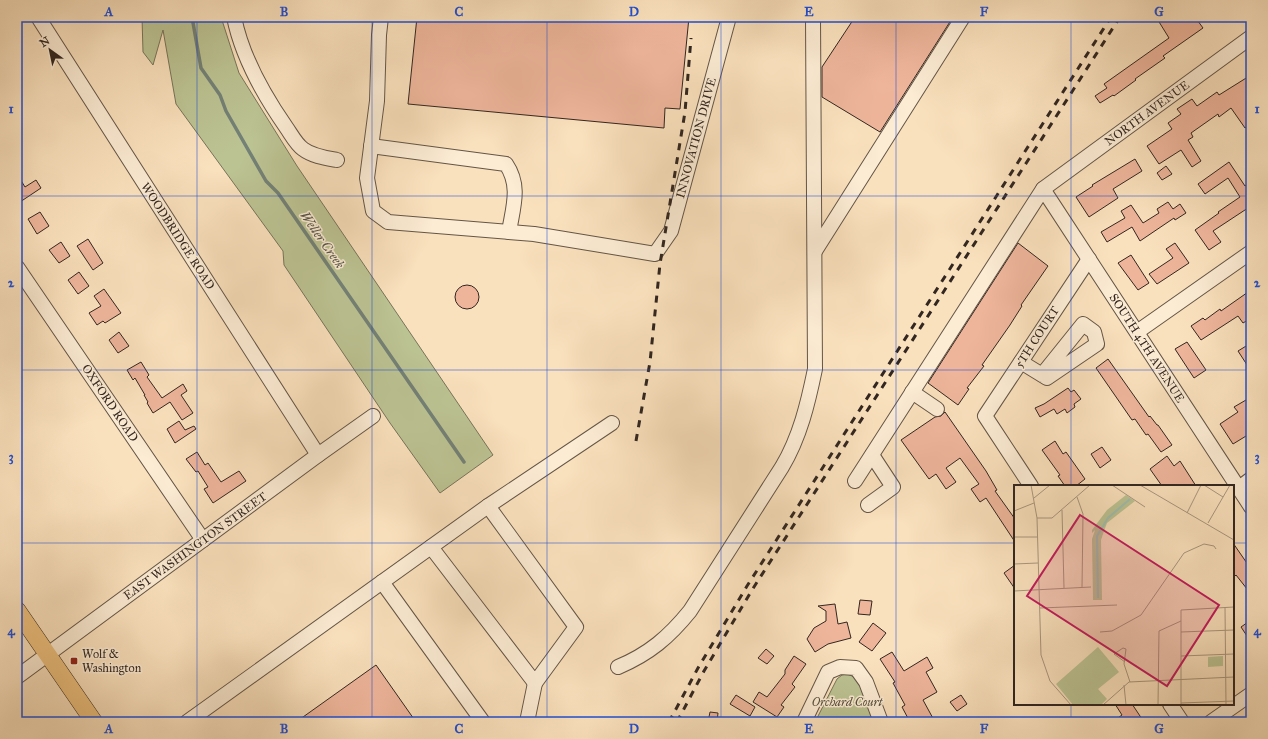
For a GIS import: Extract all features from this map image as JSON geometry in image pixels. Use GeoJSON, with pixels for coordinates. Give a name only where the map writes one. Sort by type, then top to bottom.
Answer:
{"type":"FeatureCollection","features":[{"type":"Feature","properties":{"kind":"main road"},"geometry":{"type":"LineString","coordinates":[[17,610],[94,722]]}},
{"type":"Feature","properties":{"kind":"street","name":"WOODBRIDGE ROAD"},"geometry":{"type":"LineString","coordinates":[[38,17],[318,455]]}},
{"type":"Feature","properties":{"kind":"street"},"geometry":{"type":"LineString","coordinates":[[234,17],[244,54],[272,106],[302,149],[321,157],[338,160]]}},
{"type":"Feature","properties":{"kind":"street"},"geometry":{"type":"LineString","coordinates":[[371,146],[506,164],[512,173],[516,187],[509,232],[388,222],[373,211],[367,178],[371,146],[377,102],[381,17]]}},
{"type":"Feature","properties":{"kind":"street","name":"INNOVATION DRIVE"},"geometry":{"type":"LineString","coordinates":[[509,232],[534,234],[655,254],[671,231],[729,17]]}},
{"type":"Feature","properties":{"kind":"street"},"geometry":{"type":"LineString","coordinates":[[618,667],[635,660],[650,651],[679,624],[690,611],[767,493],[791,452],[803,420],[811,392],[815,369],[813,17]]}},
{"type":"Feature","properties":{"kind":"street"},"geometry":{"type":"LineString","coordinates":[[814,251],[963,17]]}},
{"type":"Feature","properties":{"kind":"street","name":"NORTH AVENUE"},"geometry":{"type":"LineString","coordinates":[[1043,189],[1251,37]]}},
{"type":"Feature","properties":{"kind":"street"},"geometry":{"type":"LineString","coordinates":[[855,481],[1043,189]]}},
{"type":"Feature","properties":{"kind":"street","name":"SOUTH 4TH AVENUE"},"geometry":{"type":"LineString","coordinates":[[1043,189],[1251,507]]}},
{"type":"Feature","properties":{"kind":"street"},"geometry":{"type":"LineString","coordinates":[[1137,332],[1251,252]]}},
{"type":"Feature","properties":{"kind":"street","name":"5TH COURT"},"geometry":{"type":"LineString","coordinates":[[1030,485],[985,416],[1089,259]]}},
{"type":"Feature","properties":{"kind":"street","name":"OXFORD ROAD"},"geometry":{"type":"LineString","coordinates":[[17,267],[203,540]]}},
{"type":"Feature","properties":{"kind":"street"},"geometry":{"type":"LineString","coordinates":[[1021,362],[1042,375]]}},
{"type":"Feature","properties":{"kind":"street"},"geometry":{"type":"LineString","coordinates":[[912,392],[937,409]]}},
{"type":"Feature","properties":{"kind":"street","name":"EAST WASHINGTON STREET"},"geometry":{"type":"LineString","coordinates":[[17,677],[373,416]]}},
{"type":"Feature","properties":{"kind":"street"},"geometry":{"type":"LineString","coordinates":[[187,722],[488,506],[612,423]]}},
{"type":"Feature","properties":{"kind":"street"},"geometry":{"type":"LineString","coordinates":[[868,505],[893,487],[872,455]]}},
{"type":"Feature","properties":{"kind":"street"},"geometry":{"type":"LineString","coordinates":[[1238,488],[1251,479]]}},
{"type":"Feature","properties":{"kind":"street"},"geometry":{"type":"LineString","coordinates":[[488,506],[576,627],[535,683],[527,722]]}},
{"type":"Feature","properties":{"kind":"street"},"geometry":{"type":"LineString","coordinates":[[431,547],[535,683]]}},
{"type":"Feature","properties":{"kind":"street"},"geometry":{"type":"LineString","coordinates":[[382,582],[484,722]]}},
{"type":"Feature","properties":{"kind":"street"},"geometry":{"type":"LineString","coordinates":[[804,722],[828,672],[840,667],[856,668],[866,682],[881,722]]}},
{"type":"Feature","properties":{"kind":"street"},"geometry":{"type":"LineString","coordinates":[[1211,722],[1251,694]]}},
{"type":"Feature","properties":{"kind":"street"},"geometry":{"type":"LineString","coordinates":[[1171,705],[1182,722]]}},
{"type":"Feature","properties":{"kind":"green space"},"geometry":{"type":"Polygon","coordinates":[[[142,17],[221,17],[239,73],[297,166],[493,455],[440,493],[390,423],[284,265],[283,251],[176,104],[163,30],[153,65],[143,52],[142,17]]]}},
{"type":"Feature","properties":{"kind":"green space","name":"Orchard Court"},"geometry":{"type":"Polygon","coordinates":[[[847,674],[859,681],[876,722],[815,722],[837,679],[842,675],[847,674]]]}},
{"type":"Feature","properties":{"kind":"building"},"geometry":{"type":"Polygon","coordinates":[[[417,17],[689,17],[680,109],[665,108],[664,128],[408,104],[417,17]]]}},
{"type":"Feature","properties":{"kind":"building"},"geometry":{"type":"Polygon","coordinates":[[[855,17],[953,17],[880,132],[822,97],[822,67],[855,17]]]}},
{"type":"Feature","properties":{"kind":"building"},"geometry":{"type":"Polygon","coordinates":[[[1156,17],[1195,17],[1203,28],[1163,56],[1165,58],[1135,79],[1136,80],[1114,96],[1113,95],[1100,103],[1095,96],[1107,88],[1104,84],[1169,38],[1156,17]]]}},
{"type":"Feature","properties":{"kind":"building"},"geometry":{"type":"Polygon","coordinates":[[[1251,75],[1251,124],[1245,128],[1231,108],[1219,117],[1218,114],[1191,133],[1193,137],[1188,140],[1201,161],[1192,167],[1181,150],[1159,164],[1147,146],[1172,129],[1168,123],[1181,114],[1177,109],[1192,99],[1197,106],[1217,92],[1219,95],[1251,75]]]}},
{"type":"Feature","properties":{"kind":"building"},"geometry":{"type":"Polygon","coordinates":[[[1135,159],[1142,171],[1113,189],[1118,198],[1089,217],[1076,197],[1093,186],[1092,185],[1135,159]]]}},
{"type":"Feature","properties":{"kind":"building"},"geometry":{"type":"Polygon","coordinates":[[[1229,162],[1245,186],[1251,182],[1251,206],[1213,231],[1221,242],[1209,250],[1195,230],[1240,197],[1228,178],[1205,194],[1198,184],[1229,162]]]}},
{"type":"Feature","properties":{"kind":"building"},"geometry":{"type":"Polygon","coordinates":[[[1166,166],[1172,174],[1162,180],[1157,173],[1166,166]]]}},
{"type":"Feature","properties":{"kind":"building"},"geometry":{"type":"Polygon","coordinates":[[[17,174],[25,187],[36,180],[41,188],[20,202],[17,197],[17,174]]]}},
{"type":"Feature","properties":{"kind":"building"},"geometry":{"type":"Polygon","coordinates":[[[1168,202],[1173,209],[1180,204],[1186,213],[1175,220],[1174,218],[1140,241],[1132,227],[1107,242],[1101,232],[1125,218],[1121,211],[1131,205],[1143,223],[1159,213],[1157,209],[1168,202]]]}},
{"type":"Feature","properties":{"kind":"building"},"geometry":{"type":"Polygon","coordinates":[[[40,212],[49,226],[37,234],[28,219],[40,212]]]}},
{"type":"Feature","properties":{"kind":"building"},"geometry":{"type":"Polygon","coordinates":[[[88,239],[103,263],[93,270],[77,246],[88,239]]]}},
{"type":"Feature","properties":{"kind":"building"},"geometry":{"type":"Polygon","coordinates":[[[61,242],[70,256],[59,263],[49,250],[61,242]]]}},
{"type":"Feature","properties":{"kind":"building"},"geometry":{"type":"Polygon","coordinates":[[[1018,243],[1048,266],[982,365],[984,366],[967,388],[969,389],[958,405],[928,383],[1018,243]]]}},
{"type":"Feature","properties":{"kind":"building"},"geometry":{"type":"Polygon","coordinates":[[[1175,243],[1189,263],[1157,284],[1149,274],[1173,258],[1166,249],[1175,243]]]}},
{"type":"Feature","properties":{"kind":"building"},"geometry":{"type":"Polygon","coordinates":[[[1131,255],[1149,283],[1138,290],[1118,263],[1131,255]]]}},
{"type":"Feature","properties":{"kind":"building"},"geometry":{"type":"Polygon","coordinates":[[[79,272],[89,286],[78,294],[68,280],[79,272]]]}},
{"type":"Feature","properties":{"kind":"building"},"geometry":{"type":"Polygon","coordinates":[[[467,285],[472,286],[478,292],[478,302],[472,308],[467,309],[462,308],[456,302],[455,297],[456,292],[462,286],[467,285]]]}},
{"type":"Feature","properties":{"kind":"building"},"geometry":{"type":"Polygon","coordinates":[[[104,289],[121,313],[105,323],[103,321],[97,325],[89,313],[101,306],[94,296],[104,289]]]}},
{"type":"Feature","properties":{"kind":"building"},"geometry":{"type":"Polygon","coordinates":[[[1251,290],[1251,318],[1243,323],[1238,316],[1201,340],[1191,326],[1203,318],[1205,320],[1220,309],[1221,311],[1251,290]]]}},
{"type":"Feature","properties":{"kind":"building"},"geometry":{"type":"Polygon","coordinates":[[[119,332],[129,346],[118,353],[109,340],[119,332]]]}},
{"type":"Feature","properties":{"kind":"building"},"geometry":{"type":"Polygon","coordinates":[[[1187,342],[1206,370],[1194,378],[1175,349],[1187,342]]]}},
{"type":"Feature","properties":{"kind":"building"},"geometry":{"type":"Polygon","coordinates":[[[1251,343],[1251,371],[1238,351],[1251,343]]]}},
{"type":"Feature","properties":{"kind":"building"},"geometry":{"type":"Polygon","coordinates":[[[1108,359],[1149,417],[1150,416],[1158,425],[1172,445],[1161,452],[1148,434],[1146,435],[1135,419],[1132,420],[1096,368],[1108,359]]]}},
{"type":"Feature","properties":{"kind":"building"},"geometry":{"type":"Polygon","coordinates":[[[141,362],[149,375],[147,377],[162,398],[183,384],[187,391],[181,395],[193,413],[182,420],[170,402],[153,413],[135,378],[133,380],[127,370],[141,362]]]}},
{"type":"Feature","properties":{"kind":"building"},"geometry":{"type":"Polygon","coordinates":[[[1068,388],[1071,392],[1074,390],[1081,399],[1074,404],[1075,407],[1067,413],[1065,409],[1057,414],[1054,409],[1040,417],[1035,408],[1044,404],[1068,388]]]}},
{"type":"Feature","properties":{"kind":"building"},"geometry":{"type":"Polygon","coordinates":[[[1246,400],[1248,402],[1251,400],[1251,433],[1233,444],[1220,424],[1238,412],[1234,407],[1246,400]]]}},
{"type":"Feature","properties":{"kind":"building"},"geometry":{"type":"Polygon","coordinates":[[[945,412],[986,471],[997,490],[995,491],[1014,518],[1014,540],[986,498],[980,502],[971,489],[979,484],[960,458],[946,468],[956,482],[946,489],[936,474],[929,479],[901,440],[935,417],[941,416],[945,412]]]}},
{"type":"Feature","properties":{"kind":"building"},"geometry":{"type":"Polygon","coordinates":[[[179,421],[185,430],[194,426],[196,429],[175,443],[167,429],[179,421]]]}},
{"type":"Feature","properties":{"kind":"building"},"geometry":{"type":"Polygon","coordinates":[[[1055,441],[1063,454],[1066,452],[1085,479],[1077,485],[1064,485],[1058,476],[1060,475],[1042,450],[1055,441]]]}},
{"type":"Feature","properties":{"kind":"building"},"geometry":{"type":"Polygon","coordinates":[[[1102,447],[1111,460],[1100,468],[1091,454],[1102,447]]]}},
{"type":"Feature","properties":{"kind":"building"},"geometry":{"type":"Polygon","coordinates":[[[197,452],[205,465],[208,463],[221,482],[239,471],[246,481],[213,503],[204,489],[208,487],[198,471],[196,472],[186,459],[197,452]]]}},
{"type":"Feature","properties":{"kind":"building"},"geometry":{"type":"Polygon","coordinates":[[[1167,456],[1174,466],[1180,461],[1195,485],[1161,485],[1150,469],[1167,456]]]}},
{"type":"Feature","properties":{"kind":"building"},"geometry":{"type":"Polygon","coordinates":[[[1234,544],[1251,569],[1251,594],[1236,575],[1234,577],[1234,544]]]}},
{"type":"Feature","properties":{"kind":"building"},"geometry":{"type":"Polygon","coordinates":[[[1014,566],[1014,588],[1004,573],[1014,566]]]}},
{"type":"Feature","properties":{"kind":"building"},"geometry":{"type":"Polygon","coordinates":[[[860,600],[872,601],[870,615],[858,614],[860,600]]]}},
{"type":"Feature","properties":{"kind":"building"},"geometry":{"type":"Polygon","coordinates":[[[835,604],[838,624],[847,622],[851,638],[828,644],[815,652],[807,639],[814,628],[826,621],[826,611],[818,606],[835,604]]]}},
{"type":"Feature","properties":{"kind":"building"},"geometry":{"type":"Polygon","coordinates":[[[1251,620],[1251,642],[1241,627],[1251,620]]]}},
{"type":"Feature","properties":{"kind":"building"},"geometry":{"type":"Polygon","coordinates":[[[873,623],[886,633],[872,651],[859,642],[873,623]]]}},
{"type":"Feature","properties":{"kind":"building"},"geometry":{"type":"Polygon","coordinates":[[[766,649],[774,656],[767,664],[758,658],[766,649]]]}},
{"type":"Feature","properties":{"kind":"building"},"geometry":{"type":"Polygon","coordinates":[[[892,652],[904,671],[927,657],[933,668],[926,672],[937,692],[923,700],[935,722],[910,722],[902,707],[905,705],[893,683],[895,682],[880,659],[892,652]]]}},
{"type":"Feature","properties":{"kind":"building"},"geometry":{"type":"Polygon","coordinates":[[[794,656],[806,664],[792,684],[795,687],[781,705],[784,707],[777,717],[753,702],[759,692],[767,697],[785,674],[785,670],[794,656]]]}},
{"type":"Feature","properties":{"kind":"building"},"geometry":{"type":"Polygon","coordinates":[[[376,665],[416,722],[296,722],[376,665]]]}},
{"type":"Feature","properties":{"kind":"building"},"geometry":{"type":"Polygon","coordinates":[[[736,695],[755,707],[750,716],[730,704],[736,695]]]}},
{"type":"Feature","properties":{"kind":"building"},"geometry":{"type":"Polygon","coordinates":[[[961,695],[967,704],[957,711],[950,702],[961,695]]]}},
{"type":"Feature","properties":{"kind":"building"},"geometry":{"type":"Polygon","coordinates":[[[1116,705],[1133,705],[1144,722],[1112,722],[1122,715],[1116,705]]]}},
{"type":"Feature","properties":{"kind":"building"},"geometry":{"type":"Polygon","coordinates":[[[710,712],[718,713],[717,722],[708,722],[710,712]]]}},
{"type":"Feature","properties":{"kind":"waterway","name":"Weller Creek"},"geometry":{"type":"LineString","coordinates":[[192,17],[201,68],[220,95],[226,111],[266,181],[278,193],[464,462]]}},
{"type":"Feature","properties":{"kind":"railway"},"geometry":{"type":"LineString","coordinates":[[669,722],[698,668],[747,586],[1111,17]]}},
{"type":"Feature","properties":{"kind":"railway"},"geometry":{"type":"LineString","coordinates":[[677,722],[704,671],[752,590],[1120,17]]}},
{"type":"Feature","properties":{"kind":"railway"},"geometry":{"type":"LineString","coordinates":[[636,441],[650,362],[660,264],[685,112],[691,38]]}},
{"type":"Feature","properties":{"kind":"place","name":"Wolf & Washington"},"geometry":{"type":"Point","coordinates":[74,661]}}]}
